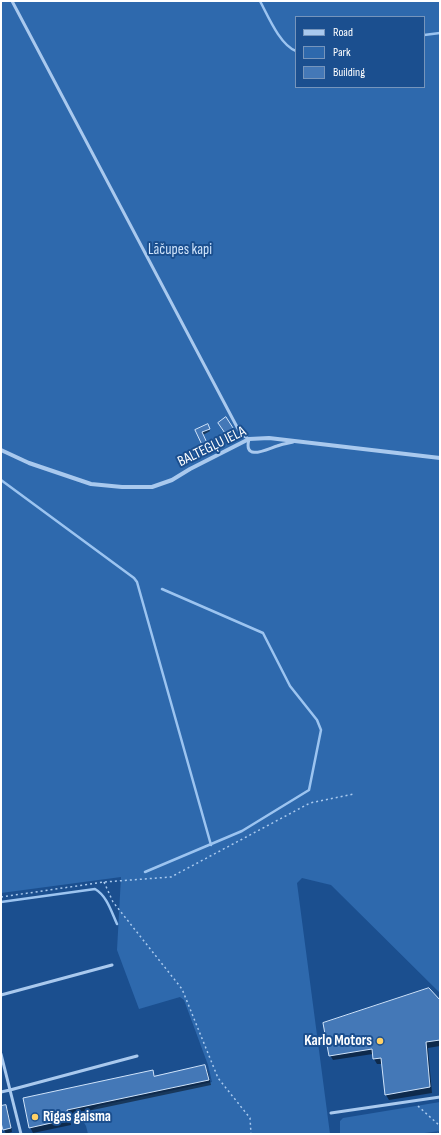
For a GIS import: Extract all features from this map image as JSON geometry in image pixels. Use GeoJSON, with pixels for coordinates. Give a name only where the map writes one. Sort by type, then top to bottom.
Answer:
{"type":"FeatureCollection","features":[{"type":"Feature","properties":{"kind":"street","name":"BALTEGĻU IELA"},"geometry":{"type":"LineString","coordinates":[[1,450],[29,463],[91,484],[122,487],[152,487],[172,480],[190,469],[249,439],[269,438],[440,458]]}},
{"type":"Feature","properties":{"kind":"lane"},"geometry":{"type":"LineString","coordinates":[[12,1],[237,426],[242,435],[249,439],[247,445],[249,449],[252,452],[261,453],[293,442]]}},
{"type":"Feature","properties":{"kind":"lane"},"geometry":{"type":"LineString","coordinates":[[1,995],[112,965]]}},
{"type":"Feature","properties":{"kind":"lane"},"geometry":{"type":"LineString","coordinates":[[1,1054],[20,1134]]}},
{"type":"Feature","properties":{"kind":"lane"},"geometry":{"type":"LineString","coordinates":[[1,1092],[137,1056]]}},
{"type":"Feature","properties":{"kind":"lane"},"geometry":{"type":"LineString","coordinates":[[331,1113],[440,1097]]}},
{"type":"Feature","properties":{"kind":"path"},"geometry":{"type":"LineString","coordinates":[[1,897],[104,882],[171,877],[310,803],[354,794]]}},
{"type":"Feature","properties":{"kind":"path"},"geometry":{"type":"LineString","coordinates":[[104,882],[113,902],[182,989],[218,1078],[250,1118],[251,1134]]}},
{"type":"Feature","properties":{"kind":"path"},"geometry":{"type":"LineString","coordinates":[[415,1101],[440,1126]]}},
{"type":"Feature","properties":{"kind":"green space","name":"Lāčupes kapi"},"geometry":{"type":"Polygon","coordinates":[[[1,1],[440,1],[440,993],[331,885],[302,878],[297,883],[330,1134],[88,1134],[86,1126],[80,1116],[98,1106],[212,1082],[208,1065],[184,1000],[180,997],[139,1009],[117,950],[121,877],[1,893],[1,1]]]}},
{"type":"Feature","properties":{"kind":"green space"},"geometry":{"type":"Polygon","coordinates":[[[440,1102],[440,1131],[417,1134],[340,1134],[340,1121],[343,1118],[440,1102]]]}},
{"type":"Feature","properties":{"kind":"building"},"geometry":{"type":"Polygon","coordinates":[[[226,417],[235,431],[227,436],[218,423],[226,417]]]}},
{"type":"Feature","properties":{"kind":"building"},"geometry":{"type":"Polygon","coordinates":[[[208,424],[210,429],[202,432],[208,445],[203,447],[195,430],[208,424]]]}},
{"type":"Feature","properties":{"kind":"building","name":"Karlo Motors"},"geometry":{"type":"Polygon","coordinates":[[[429,988],[440,1000],[440,1040],[426,1042],[430,1087],[385,1095],[381,1058],[373,1059],[372,1049],[329,1056],[323,1023],[429,988]]]}},
{"type":"Feature","properties":{"kind":"building"},"geometry":{"type":"Polygon","coordinates":[[[205,1065],[209,1080],[67,1110],[69,1119],[29,1128],[23,1098],[153,1070],[154,1076],[205,1065]]]}},
{"type":"Feature","properties":{"kind":"building"},"geometry":{"type":"Polygon","coordinates":[[[6,1105],[11,1128],[3,1130],[1,1123],[1,1106],[6,1105]]]}},
{"type":"Feature","properties":{"kind":"waterway"},"geometry":{"type":"LineString","coordinates":[[260,1],[280,36],[290,48],[295,50]]}},
{"type":"Feature","properties":{"kind":"waterway"},"geometry":{"type":"LineString","coordinates":[[425,35],[440,33]]}},
{"type":"Feature","properties":{"kind":"waterway"},"geometry":{"type":"LineString","coordinates":[[1,480],[134,578],[137,582],[211,845]]}},
{"type":"Feature","properties":{"kind":"waterway"},"geometry":{"type":"LineString","coordinates":[[145,872],[242,831],[309,790],[321,730],[317,720],[290,686],[263,633],[162,589]]}},
{"type":"Feature","properties":{"kind":"waterway"},"geometry":{"type":"LineString","coordinates":[[1,902],[95,889],[106,900],[117,924]]}},
{"type":"Feature","properties":{"kind":"place","name":"Karlo Motors"},"geometry":{"type":"Point","coordinates":[380,1041]}},
{"type":"Feature","properties":{"kind":"place","name":"Rīgas gaisma"},"geometry":{"type":"Point","coordinates":[35,1117]}}]}
